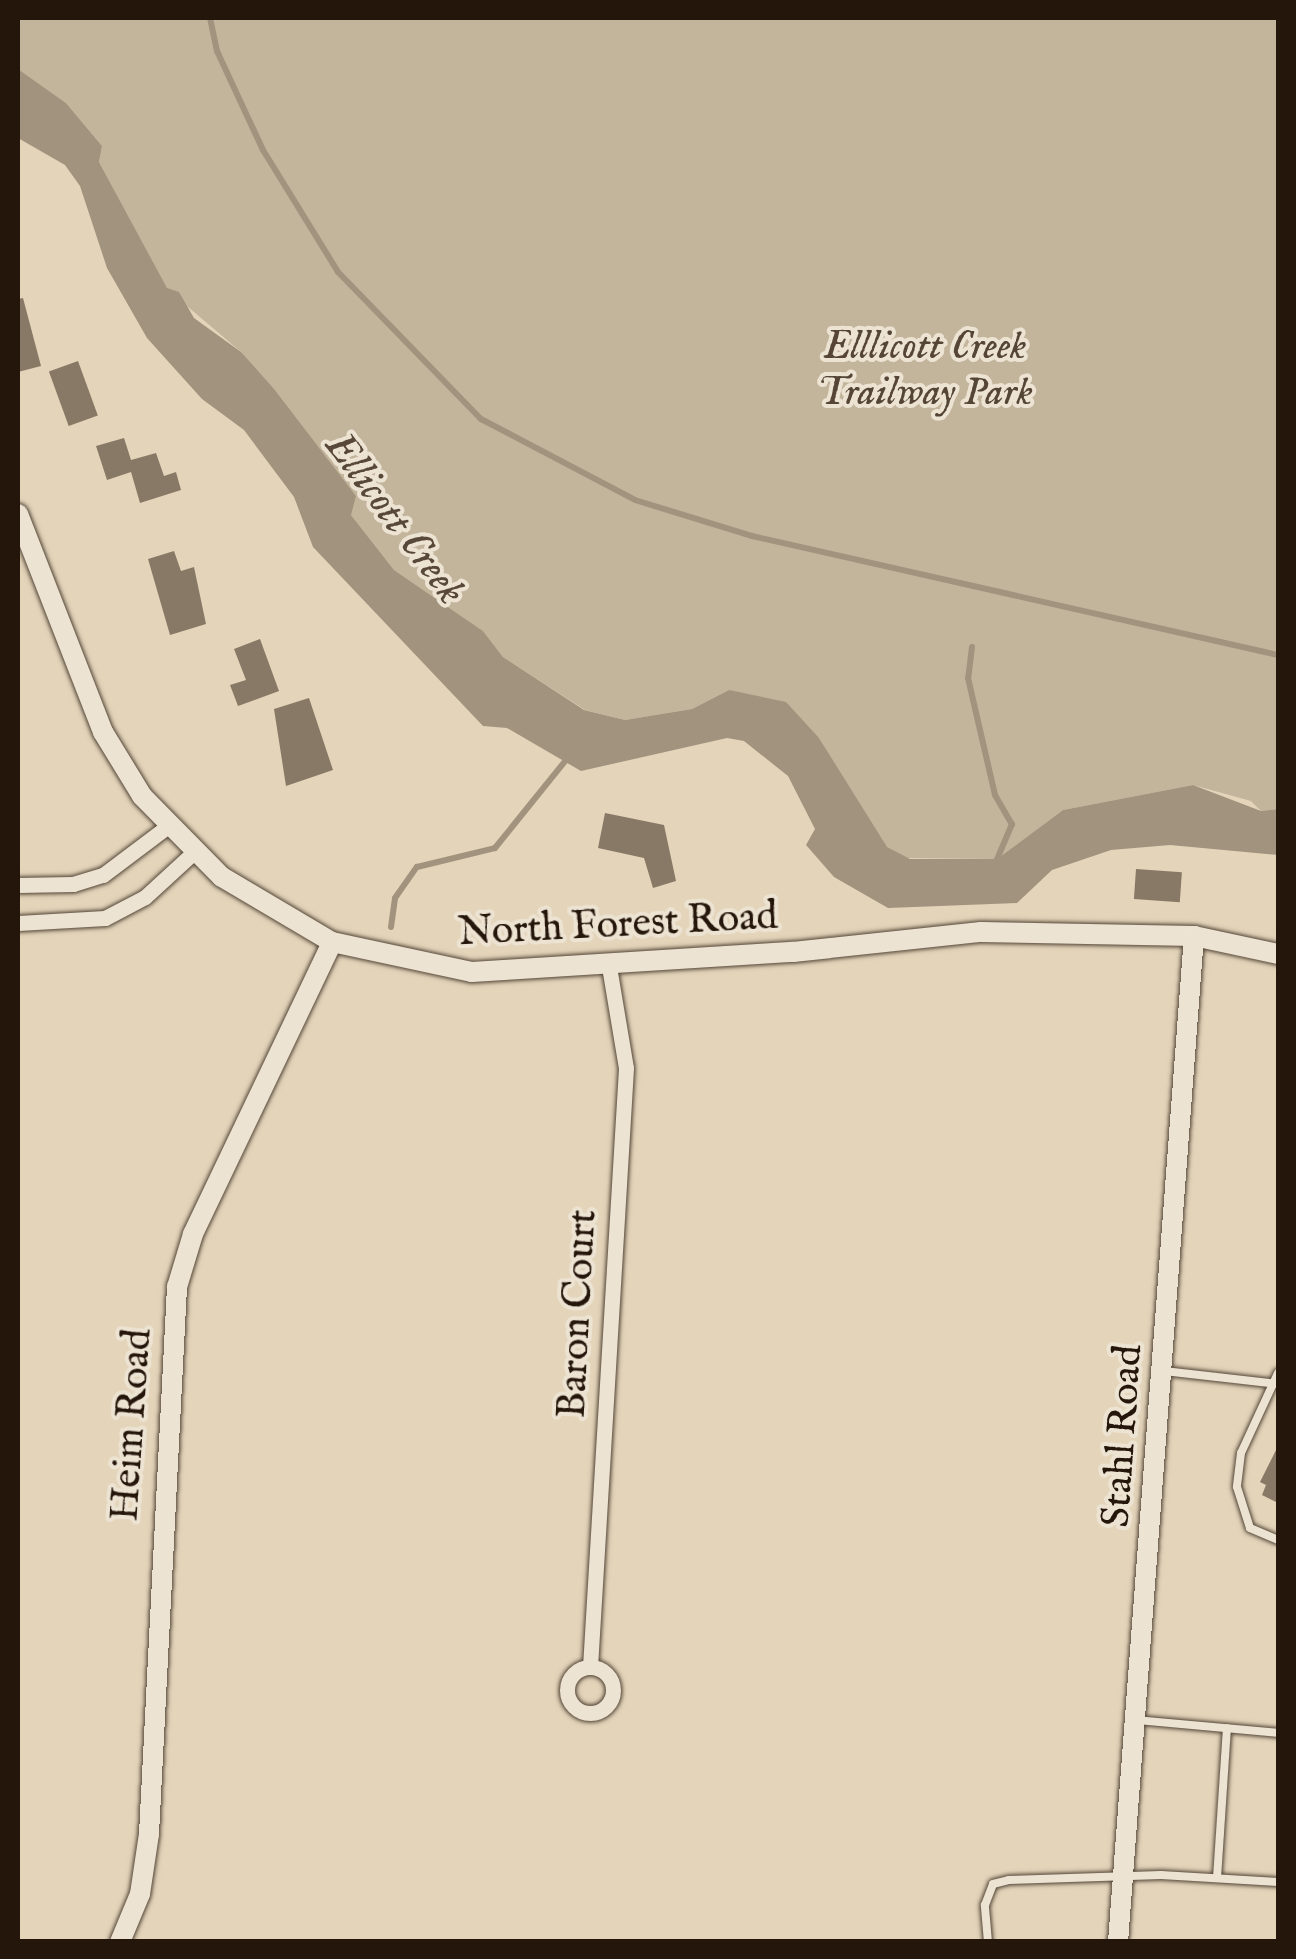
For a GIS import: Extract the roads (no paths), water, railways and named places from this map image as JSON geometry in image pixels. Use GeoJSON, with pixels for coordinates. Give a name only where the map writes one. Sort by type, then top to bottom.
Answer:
{"type":"FeatureCollection","features":[{"type":"Feature","properties":{"kind":"street","name":"North Forest Road"},"geometry":{"type":"LineString","coordinates":[[18,514],[103,732],[168,826],[194,852],[266,908],[332,942],[472,972],[609,966],[981,932],[1194,936],[1278,954]]}},
{"type":"Feature","properties":{"kind":"street"},"geometry":{"type":"LineString","coordinates":[[18,884],[73,884],[104,875],[168,826]]}},
{"type":"Feature","properties":{"kind":"street"},"geometry":{"type":"LineString","coordinates":[[18,922],[105,918],[144,897],[194,852]]}},
{"type":"Feature","properties":{"kind":"street","name":"Stahl Road"},"geometry":{"type":"LineString","coordinates":[[1118,1942],[1194,936]]}},
{"type":"Feature","properties":{"kind":"street","name":"Heim Road"},"geometry":{"type":"LineString","coordinates":[[120,1942],[140,1894],[148,1834],[178,1288],[194,1234],[332,942]]}},
{"type":"Feature","properties":{"kind":"street","name":"Baron Court"},"geometry":{"type":"LineString","coordinates":[[590,1667],[626,1068],[609,966]]}},
{"type":"Feature","properties":{"kind":"lane"},"geometry":{"type":"LineString","coordinates":[[1164,1371],[1276,1383]]}},
{"type":"Feature","properties":{"kind":"lane"},"geometry":{"type":"LineString","coordinates":[[1278,1372],[1240,1453],[1237,1488],[1250,1528],[1278,1540]]}},
{"type":"Feature","properties":{"kind":"lane"},"geometry":{"type":"LineString","coordinates":[[1136,1720],[1278,1733]]}},
{"type":"Feature","properties":{"kind":"lane"},"geometry":{"type":"LineString","coordinates":[[1217,1878],[1227,1728]]}},
{"type":"Feature","properties":{"kind":"lane"},"geometry":{"type":"LineString","coordinates":[[988,1942],[985,1905],[993,1884],[1124,1876],[1278,1882]]}},
{"type":"Feature","properties":{"kind":"waterway"},"geometry":{"type":"LineString","coordinates":[[210,18],[217,51],[263,150],[338,272],[481,419],[635,500],[752,536],[1278,655]]}},
{"type":"Feature","properties":{"kind":"waterway"},"geometry":{"type":"LineString","coordinates":[[972,647],[968,678],[995,795],[1012,824],[995,864]]}},
{"type":"Feature","properties":{"kind":"waterway"},"geometry":{"type":"LineString","coordinates":[[391,927],[395,898],[417,867],[495,848],[570,755]]}},
{"type":"Feature","properties":{"kind":"park label","name":"Elllicott Creek Trailway Park"},"geometry":{"type":"Point","coordinates":[925,371]}},
{"type":"Feature","properties":{"kind":"water label","name":"Ellicott Creek"},"geometry":{"type":"Point","coordinates":[394,519]}}]}
